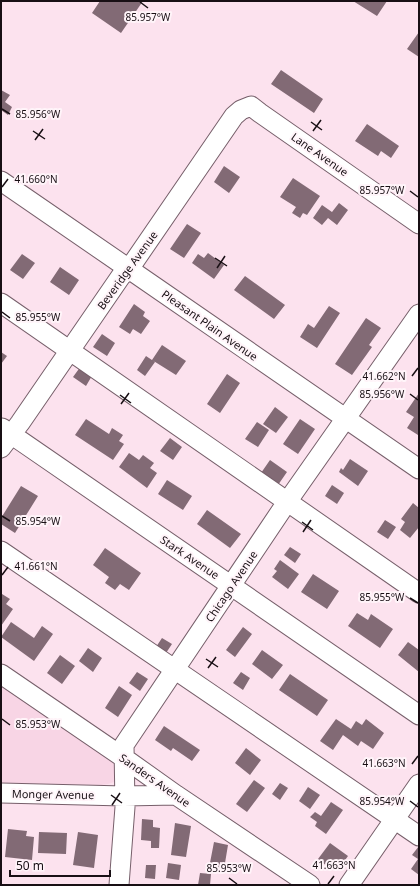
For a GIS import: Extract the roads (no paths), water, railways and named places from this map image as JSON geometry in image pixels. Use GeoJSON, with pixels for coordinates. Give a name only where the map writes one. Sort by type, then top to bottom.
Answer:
{"type":"FeatureCollection","features":[{"type":"Feature","properties":{"kind":"street","name":"Beveridge Avenue"},"geometry":{"type":"LineString","coordinates":[[4,436],[20,423],[121,276],[129,268],[234,116],[241,110],[250,106],[260,113]]}},
{"type":"Feature","properties":{"kind":"street","name":"Lane Avenue"},"geometry":{"type":"LineString","coordinates":[[260,113],[419,224]]}},
{"type":"Feature","properties":{"kind":"street","name":"Pleasant Plain Avenue"},"geometry":{"type":"LineString","coordinates":[[1,181],[419,469]]}},
{"type":"Feature","properties":{"kind":"street"},"geometry":{"type":"LineString","coordinates":[[1,303],[419,593]]}},
{"type":"Feature","properties":{"kind":"street","name":"Chicago Avenue"},"geometry":{"type":"LineString","coordinates":[[119,885],[125,807],[124,745],[287,502],[419,314]]}},
{"type":"Feature","properties":{"kind":"street","name":"Stark Avenue"},"geometry":{"type":"LineString","coordinates":[[4,436],[231,586],[419,715]]}},
{"type":"Feature","properties":{"kind":"street"},"geometry":{"type":"LineString","coordinates":[[1,551],[419,836]]}},
{"type":"Feature","properties":{"kind":"street","name":"Sanders Avenue"},"geometry":{"type":"LineString","coordinates":[[1,674],[176,795],[310,885]]}},
{"type":"Feature","properties":{"kind":"street"},"geometry":{"type":"LineString","coordinates":[[349,885],[419,784]]}},
{"type":"Feature","properties":{"kind":"street","name":"Monger Avenue"},"geometry":{"type":"LineString","coordinates":[[1,794],[124,796],[176,795]]}}]}
